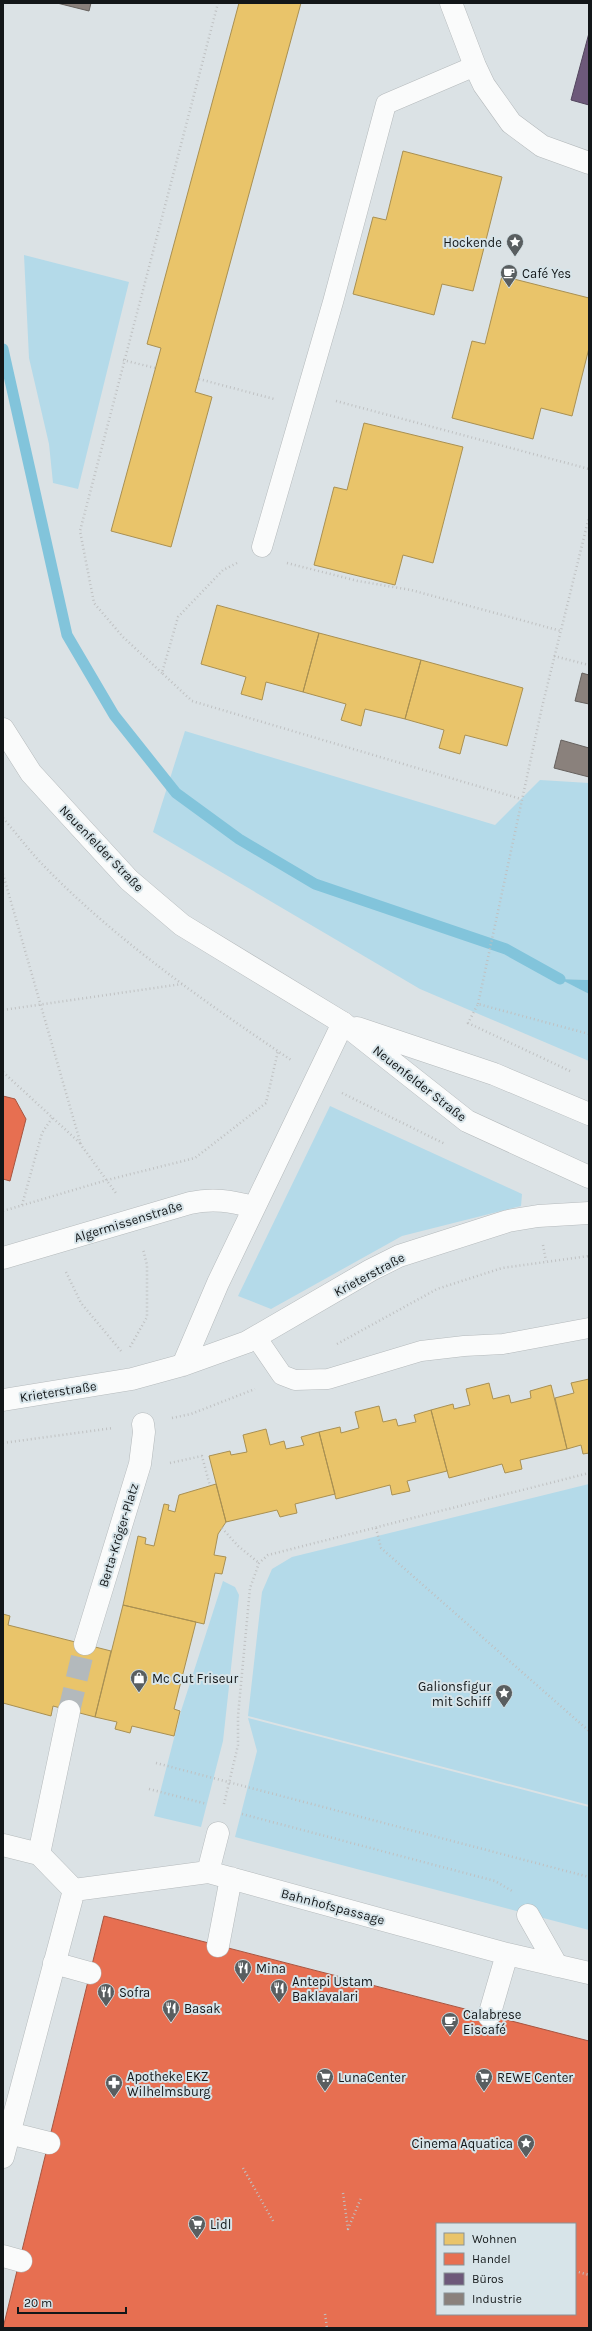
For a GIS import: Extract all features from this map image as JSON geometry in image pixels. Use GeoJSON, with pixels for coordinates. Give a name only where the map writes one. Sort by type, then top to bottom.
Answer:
{"type":"FeatureCollection","features":[{"type":"Feature","properties":{"kind":"street"},"geometry":{"type":"LineString","coordinates":[[451,3],[475,66],[484,85],[511,123],[542,146],[589,163]]}},
{"type":"Feature","properties":{"kind":"street","name":"Neuenfelder Straße"},"geometry":{"type":"LineString","coordinates":[[3,729],[31,772],[130,880],[182,925],[343,1023],[467,1121],[589,1177]]}},
{"type":"Feature","properties":{"kind":"street"},"geometry":{"type":"LineString","coordinates":[[183,1365],[254,1206],[343,1023]]}},
{"type":"Feature","properties":{"kind":"street","name":"Neuenfelder Straße"},"geometry":{"type":"LineString","coordinates":[[343,1023],[494,1074],[589,1114]]}},
{"type":"Feature","properties":{"kind":"street","name":"Algermissenstraße"},"geometry":{"type":"LineString","coordinates":[[3,1258],[53,1244],[134,1218],[210,1199],[224,1200],[254,1206]]}},
{"type":"Feature","properties":{"kind":"street","name":"Krieterstraße"},"geometry":{"type":"LineString","coordinates":[[3,1400],[132,1379],[183,1365],[247,1342],[398,1256],[508,1221],[538,1216],[589,1213]]}},
{"type":"Feature","properties":{"kind":"street","name":"Berta-Kröger-Platz"},"geometry":{"type":"LineString","coordinates":[[85,1644],[140,1464],[144,1432],[143,1424]]}},
{"type":"Feature","properties":{"kind":"street"},"geometry":{"type":"LineString","coordinates":[[39,1854],[69,1711]]}},
{"type":"Feature","properties":{"kind":"street"},"geometry":{"type":"LineString","coordinates":[[208,1872],[218,1833]]}},
{"type":"Feature","properties":{"kind":"street"},"geometry":{"type":"LineString","coordinates":[[3,1845],[39,1854],[74,1890],[3,2157]]}},
{"type":"Feature","properties":{"kind":"street","name":"Bahnhofspassage"},"geometry":{"type":"LineString","coordinates":[[74,1890],[208,1872],[507,1954],[589,1974]]}},
{"type":"Feature","properties":{"kind":"street"},"geometry":{"type":"LineString","coordinates":[[218,1946],[231,1878]]}},
{"type":"Feature","properties":{"kind":"street"},"geometry":{"type":"LineString","coordinates":[[528,1915],[556,1966]]}},
{"type":"Feature","properties":{"kind":"street"},"geometry":{"type":"LineString","coordinates":[[489,2016],[507,1954]]}},
{"type":"Feature","properties":{"kind":"street"},"geometry":{"type":"LineString","coordinates":[[54,1963],[90,1973]]}},
{"type":"Feature","properties":{"kind":"street"},"geometry":{"type":"LineString","coordinates":[[10,2133],[50,2144]]}},
{"type":"Feature","properties":{"kind":"lane"},"geometry":{"type":"LineString","coordinates":[[262,547],[386,104],[475,66]]}},
{"type":"Feature","properties":{"kind":"lane"},"geometry":{"type":"LineString","coordinates":[[256,1337],[282,1375],[295,1380],[328,1379],[421,1351],[464,1346],[503,1344],[589,1328]]}},
{"type":"Feature","properties":{"kind":"path"},"geometry":{"type":"LineString","coordinates":[[218,3],[123,360],[80,531],[94,603],[123,637],[192,701],[521,799]]}},
{"type":"Feature","properties":{"kind":"path"},"geometry":{"type":"LineString","coordinates":[[123,360],[155,368]]}},
{"type":"Feature","properties":{"kind":"path"},"geometry":{"type":"LineString","coordinates":[[199,380],[304,400],[589,469]]}},
{"type":"Feature","properties":{"kind":"path"},"geometry":{"type":"LineString","coordinates":[[574,1073],[468,1023],[478,1004],[521,799],[554,656],[589,518]]}},
{"type":"Feature","properties":{"kind":"path"},"geometry":{"type":"LineString","coordinates":[[162,673],[178,617],[223,570],[252,557],[262,547],[271,559],[358,581],[411,590],[561,631]]}},
{"type":"Feature","properties":{"kind":"path"},"geometry":{"type":"LineString","coordinates":[[554,656],[589,665]]}},
{"type":"Feature","properties":{"kind":"path"},"geometry":{"type":"LineString","coordinates":[[3,818],[45,867],[100,919],[182,984],[316,1077],[349,1098],[448,1146]]}},
{"type":"Feature","properties":{"kind":"path"},"geometry":{"type":"LineString","coordinates":[[3,874],[42,1003],[81,1145]]}},
{"type":"Feature","properties":{"kind":"path"},"geometry":{"type":"LineString","coordinates":[[3,1010],[42,1003],[182,984]]}},
{"type":"Feature","properties":{"kind":"path"},"geometry":{"type":"LineString","coordinates":[[478,1004],[589,1034]]}},
{"type":"Feature","properties":{"kind":"path"},"geometry":{"type":"LineString","coordinates":[[3,1211],[107,1180],[195,1158],[266,1103],[278,1051]]}},
{"type":"Feature","properties":{"kind":"path"},"geometry":{"type":"LineString","coordinates":[[3,1072],[81,1145],[134,1218],[147,1265],[147,1317],[126,1356]]}},
{"type":"Feature","properties":{"kind":"path"},"geometry":{"type":"LineString","coordinates":[[22,1206],[42,1133],[52,1118]]}},
{"type":"Feature","properties":{"kind":"path"},"geometry":{"type":"LineString","coordinates":[[538,1216],[546,1261],[589,1256]]}},
{"type":"Feature","properties":{"kind":"path"},"geometry":{"type":"LineString","coordinates":[[53,1244],[81,1303],[126,1356],[132,1379]]}},
{"type":"Feature","properties":{"kind":"path"},"geometry":{"type":"LineString","coordinates":[[140,1464],[158,1465],[202,1456],[210,1486]]}},
{"type":"Feature","properties":{"kind":"path"},"geometry":{"type":"LineString","coordinates":[[218,1833],[238,1745],[238,1716],[250,1588],[259,1563],[268,1555],[589,1473]]}},
{"type":"Feature","properties":{"kind":"path"},"geometry":{"type":"LineString","coordinates":[[222,1528],[238,1546],[259,1563]]}},
{"type":"Feature","properties":{"kind":"path"},"geometry":{"type":"LineString","coordinates":[[376,1528],[381,1548],[589,1731]]}},
{"type":"Feature","properties":{"kind":"path"},"geometry":{"type":"LineString","coordinates":[[156,1763],[589,1876]]}},
{"type":"Feature","properties":{"kind":"path"},"geometry":{"type":"LineString","coordinates":[[149,1789],[495,1881],[514,1893],[528,1915]]}},
{"type":"Feature","properties":{"kind":"path"},"geometry":{"type":"LineString","coordinates":[[243,2168],[273,2221]]}},
{"type":"Feature","properties":{"kind":"path"},"geometry":{"type":"LineString","coordinates":[[343,2193],[348,2229],[361,2198]]}},
{"type":"Feature","properties":{"kind":"path"},"geometry":{"type":"LineString","coordinates":[[576,2271],[589,2275]]}},
{"type":"Feature","properties":{"kind":"path"},"geometry":{"type":"LineString","coordinates":[[326,2314],[327,2328]]}},
{"type":"Feature","properties":{"kind":"shaded area"},"geometry":{"type":"Polygon","coordinates":[[[24,255],[129,282],[78,489],[53,483],[49,444],[29,358],[24,255]]]}},
{"type":"Feature","properties":{"kind":"shaded area"},"geometry":{"type":"Polygon","coordinates":[[[185,731],[495,825],[540,780],[589,783],[589,980],[561,979],[589,994],[589,1061],[420,989],[153,832],[185,731]]]}},
{"type":"Feature","properties":{"kind":"shaded area"},"geometry":{"type":"Polygon","coordinates":[[[560,979],[589,980],[589,994],[560,979]]]}},
{"type":"Feature","properties":{"kind":"shaded area"},"geometry":{"type":"Polygon","coordinates":[[[330,1106],[522,1194],[521,1206],[402,1236],[271,1309],[238,1296],[330,1106]]]}},
{"type":"Feature","properties":{"kind":"shaded area"},"geometry":{"type":"Polygon","coordinates":[[[589,1484],[589,1805],[248,1716],[262,1592],[272,1569],[292,1557],[589,1484]]]}},
{"type":"Feature","properties":{"kind":"shaded area"},"geometry":{"type":"Polygon","coordinates":[[[223,1581],[235,1587],[239,1595],[223,1741],[201,1827],[154,1816],[181,1711],[223,1581]]]}},
{"type":"Feature","properties":{"kind":"shaded area"},"geometry":{"type":"Polygon","coordinates":[[[248,1718],[589,1807],[589,1930],[235,1837],[257,1751],[248,1718]]]}},
{"type":"Feature","properties":{"kind":"building: Wohnen"},"geometry":{"type":"Polygon","coordinates":[[[239,3],[301,3],[195,392],[212,397],[171,547],[111,531],[161,348],[147,344],[239,3]]]}},
{"type":"Feature","properties":{"kind":"building: Wohnen"},"geometry":{"type":"Polygon","coordinates":[[[403,151],[502,177],[473,291],[442,284],[434,315],[353,294],[373,217],[386,220],[403,151]]]}},
{"type":"Feature","properties":{"kind":"building: Wohnen"},"geometry":{"type":"Polygon","coordinates":[[[502,276],[589,298],[589,348],[572,416],[541,408],[533,439],[452,418],[472,341],[485,344],[502,276]]]}},
{"type":"Feature","properties":{"kind":"building: Wohnen"},"geometry":{"type":"Polygon","coordinates":[[[364,423],[463,447],[433,563],[403,555],[395,585],[314,565],[334,487],[347,490],[364,423]]]}},
{"type":"Feature","properties":{"kind":"building: Wohnen"},"geometry":{"type":"Polygon","coordinates":[[[217,605],[319,633],[303,692],[266,682],[262,700],[241,694],[246,677],[201,664],[217,605]]]}},
{"type":"Feature","properties":{"kind":"building: Wohnen"},"geometry":{"type":"Polygon","coordinates":[[[319,633],[421,660],[405,719],[365,709],[361,726],[341,720],[346,704],[303,692],[319,633]]]}},
{"type":"Feature","properties":{"kind":"building: Wohnen"},"geometry":{"type":"Polygon","coordinates":[[[421,660],[523,688],[507,746],[465,735],[460,754],[439,748],[444,730],[405,719],[421,660]]]}},
{"type":"Feature","properties":{"kind":"building: Wohnen"},"geometry":{"type":"Polygon","coordinates":[[[589,1379],[589,1453],[583,1454],[581,1445],[567,1449],[555,1398],[574,1393],[571,1383],[589,1379]]]}},
{"type":"Feature","properties":{"kind":"building: Wohnen"},"geometry":{"type":"Polygon","coordinates":[[[489,1383],[493,1399],[509,1395],[511,1403],[531,1398],[530,1391],[551,1385],[567,1449],[520,1460],[522,1469],[505,1473],[502,1464],[449,1478],[431,1410],[453,1404],[454,1409],[470,1405],[466,1389],[489,1383]]]}},
{"type":"Feature","properties":{"kind":"building: Wohnen"},"geometry":{"type":"Polygon","coordinates":[[[379,1406],[383,1422],[396,1419],[398,1426],[416,1422],[414,1415],[431,1410],[447,1471],[407,1481],[410,1491],[392,1495],[390,1485],[336,1499],[319,1432],[340,1427],[341,1433],[359,1428],[355,1412],[379,1406]]]}},
{"type":"Feature","properties":{"kind":"building: Wohnen"},"geometry":{"type":"Polygon","coordinates":[[[266,1429],[270,1445],[284,1441],[286,1449],[304,1445],[301,1437],[319,1432],[335,1494],[295,1504],[297,1513],[280,1517],[277,1510],[226,1522],[209,1456],[230,1451],[231,1455],[247,1452],[243,1435],[266,1429]]]}},
{"type":"Feature","properties":{"kind":"building: Wohnen"},"geometry":{"type":"Polygon","coordinates":[[[216,1484],[226,1522],[218,1534],[214,1555],[226,1557],[222,1574],[215,1573],[204,1624],[123,1605],[138,1536],[146,1538],[145,1544],[154,1546],[164,1504],[169,1505],[168,1510],[175,1512],[179,1495],[216,1484]]]}},
{"type":"Feature","properties":{"kind":"building: Wohnen"},"geometry":{"type":"Polygon","coordinates":[[[123,1605],[196,1622],[174,1709],[180,1711],[174,1736],[132,1726],[130,1733],[115,1729],[117,1722],[95,1717],[123,1605]]]}},
{"type":"Feature","properties":{"kind":"building: Wohnen"},"geometry":{"type":"Polygon","coordinates":[[[3,1614],[10,1616],[8,1625],[111,1651],[95,1717],[53,1706],[51,1716],[3,1703],[3,1614]]]}},
{"type":"Feature","properties":{"kind":"building: Handel"},"geometry":{"type":"Polygon","coordinates":[[[3,1096],[15,1099],[26,1119],[10,1181],[3,1179],[3,1096]]]}},
{"type":"Feature","properties":{"kind":"building: Handel","name":"LunaCenter"},"geometry":{"type":"Polygon","coordinates":[[[104,1916],[589,2041],[589,2328],[3,2328],[104,1916]]]}},
{"type":"Feature","properties":{"kind":"building: Büros"},"geometry":{"type":"Polygon","coordinates":[[[589,33],[589,105],[571,100],[589,33]]]}},
{"type":"Feature","properties":{"kind":"building: Industrie"},"geometry":{"type":"Polygon","coordinates":[[[57,3],[91,3],[89,11],[57,3]]]}},
{"type":"Feature","properties":{"kind":"building: Industrie"},"geometry":{"type":"Polygon","coordinates":[[[582,673],[589,675],[589,704],[575,701],[582,673]]]}},
{"type":"Feature","properties":{"kind":"building: Industrie"},"geometry":{"type":"Polygon","coordinates":[[[561,740],[589,748],[589,777],[554,768],[561,740]]]}},
{"type":"Feature","properties":{"kind":"waterway"},"geometry":{"type":"LineString","coordinates":[[3,349],[67,635],[114,715],[176,793],[239,839],[315,884],[506,949],[560,979]]}},
{"type":"Feature","properties":{"kind":"tunnel"},"geometry":{"type":"LineString","coordinates":[[69,1711],[85,1644]]}},
{"type":"Feature","properties":{"kind":"place","name":"Hockende"},"geometry":{"type":"Point","coordinates":[515,257]}},
{"type":"Feature","properties":{"kind":"place","name":"Café Yes"},"geometry":{"type":"Point","coordinates":[509,288]}},
{"type":"Feature","properties":{"kind":"place","name":"Mc Cut Friseur"},"geometry":{"type":"Point","coordinates":[139,1693]}},
{"type":"Feature","properties":{"kind":"place","name":"Galionsfigur mit Schiff"},"geometry":{"type":"Point","coordinates":[504,1708]}},
{"type":"Feature","properties":{"kind":"place","name":"Mina"},"geometry":{"type":"Point","coordinates":[243,1983]}},
{"type":"Feature","properties":{"kind":"place","name":"Antepi Ustam Baklavalari"},"geometry":{"type":"Point","coordinates":[279,2003]}},
{"type":"Feature","properties":{"kind":"place","name":"Sofra"},"geometry":{"type":"Point","coordinates":[106,2007]}},
{"type":"Feature","properties":{"kind":"place","name":"Basak"},"geometry":{"type":"Point","coordinates":[171,2023]}},
{"type":"Feature","properties":{"kind":"place","name":"Calabrese Eiscafé"},"geometry":{"type":"Point","coordinates":[450,2036]}},
{"type":"Feature","properties":{"kind":"place","name":"LunaCenter"},"geometry":{"type":"Point","coordinates":[325,2092]}},
{"type":"Feature","properties":{"kind":"place","name":"REWE Center"},"geometry":{"type":"Point","coordinates":[484,2092]}},
{"type":"Feature","properties":{"kind":"place","name":"Apotheke EKZ Wilhelmsburg"},"geometry":{"type":"Point","coordinates":[114,2098]}},
{"type":"Feature","properties":{"kind":"place","name":"Cinema Aquatica"},"geometry":{"type":"Point","coordinates":[526,2158]}},
{"type":"Feature","properties":{"kind":"place","name":"Lidl"},"geometry":{"type":"Point","coordinates":[197,2239]}}]}
